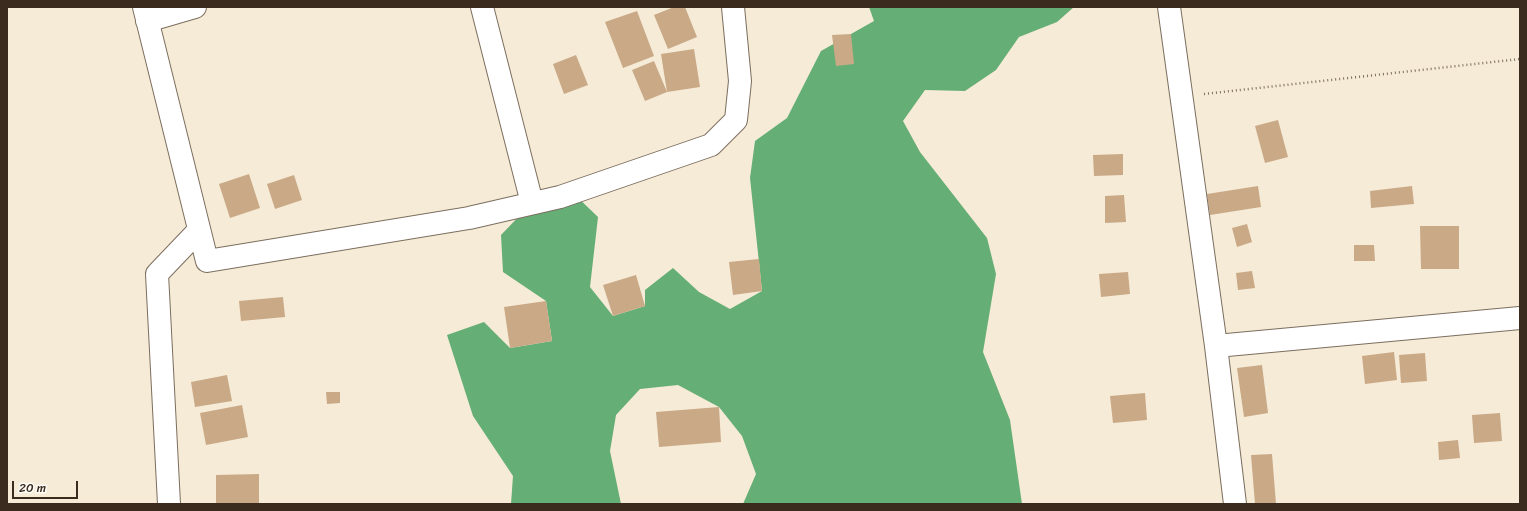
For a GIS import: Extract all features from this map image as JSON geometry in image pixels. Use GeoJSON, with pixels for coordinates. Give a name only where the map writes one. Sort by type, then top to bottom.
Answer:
{"type":"FeatureCollection","features":[{"type":"Feature","properties":{"kind":"street"},"geometry":{"type":"LineString","coordinates":[[196,7],[145,14],[207,261],[469,218],[560,197],[711,144],[736,120],[740,81],[732,7]]}},
{"type":"Feature","properties":{"kind":"street"},"geometry":{"type":"LineString","coordinates":[[482,7],[532,203]]}},
{"type":"Feature","properties":{"kind":"street"},"geometry":{"type":"LineString","coordinates":[[1169,7],[1216,346],[1235,504]]}},
{"type":"Feature","properties":{"kind":"street"},"geometry":{"type":"LineString","coordinates":[[169,504],[157,274],[199,230]]}},
{"type":"Feature","properties":{"kind":"street"},"geometry":{"type":"LineString","coordinates":[[1216,346],[1520,318]]}},
{"type":"Feature","properties":{"kind":"path"},"geometry":{"type":"LineString","coordinates":[[1181,96],[1520,59]]}},
{"type":"Feature","properties":{"kind":"green space"},"geometry":{"type":"Polygon","coordinates":[[[869,7],[1074,7],[1057,22],[1019,37],[996,70],[965,91],[925,90],[903,121],[920,152],[987,238],[996,274],[983,352],[1010,420],[1022,504],[743,504],[756,474],[742,436],[719,407],[678,385],[640,389],[616,415],[610,451],[621,504],[511,504],[513,476],[473,416],[447,335],[484,322],[510,348],[552,341],[546,301],[503,272],[501,235],[526,209],[572,192],[598,217],[590,287],[613,316],[645,306],[645,290],[673,268],[699,292],[730,309],[762,291],[750,178],[755,141],[787,118],[821,51],[874,21],[869,7]]]}},
{"type":"Feature","properties":{"kind":"building"},"geometry":{"type":"Polygon","coordinates":[[[674,7],[685,7],[697,37],[668,49],[654,15],[674,7]]]}},
{"type":"Feature","properties":{"kind":"building"},"geometry":{"type":"Polygon","coordinates":[[[637,11],[654,56],[623,68],[605,22],[637,11]]]}},
{"type":"Feature","properties":{"kind":"building"},"geometry":{"type":"Polygon","coordinates":[[[851,34],[854,64],[836,66],[832,35],[851,34]]]}},
{"type":"Feature","properties":{"kind":"building"},"geometry":{"type":"Polygon","coordinates":[[[694,49],[700,87],[667,92],[661,54],[694,49]]]}},
{"type":"Feature","properties":{"kind":"building"},"geometry":{"type":"Polygon","coordinates":[[[576,55],[588,85],[564,94],[553,64],[576,55]]]}},
{"type":"Feature","properties":{"kind":"building"},"geometry":{"type":"Polygon","coordinates":[[[654,61],[667,92],[645,101],[632,70],[654,61]]]}},
{"type":"Feature","properties":{"kind":"building"},"geometry":{"type":"Polygon","coordinates":[[[1278,120],[1288,157],[1265,163],[1255,126],[1278,120]]]}},
{"type":"Feature","properties":{"kind":"building"},"geometry":{"type":"Polygon","coordinates":[[[1123,154],[1123,175],[1094,176],[1093,155],[1123,154]]]}},
{"type":"Feature","properties":{"kind":"building"},"geometry":{"type":"Polygon","coordinates":[[[249,174],[260,208],[230,218],[219,184],[249,174]]]}},
{"type":"Feature","properties":{"kind":"building"},"geometry":{"type":"Polygon","coordinates":[[[294,175],[302,200],[275,209],[267,184],[294,175]]]}},
{"type":"Feature","properties":{"kind":"building"},"geometry":{"type":"Polygon","coordinates":[[[1258,186],[1261,207],[1210,215],[1207,194],[1258,186]]]}},
{"type":"Feature","properties":{"kind":"building"},"geometry":{"type":"Polygon","coordinates":[[[1412,186],[1414,204],[1371,208],[1370,191],[1412,186]]]}},
{"type":"Feature","properties":{"kind":"building"},"geometry":{"type":"Polygon","coordinates":[[[1124,195],[1126,222],[1105,223],[1105,196],[1124,195]]]}},
{"type":"Feature","properties":{"kind":"building"},"geometry":{"type":"Polygon","coordinates":[[[1247,224],[1252,242],[1237,247],[1232,228],[1247,224]]]}},
{"type":"Feature","properties":{"kind":"building"},"geometry":{"type":"Polygon","coordinates":[[[1420,226],[1459,226],[1459,269],[1421,269],[1420,226]]]}},
{"type":"Feature","properties":{"kind":"building"},"geometry":{"type":"Polygon","coordinates":[[[1354,245],[1374,245],[1375,261],[1354,261],[1354,245]]]}},
{"type":"Feature","properties":{"kind":"building"},"geometry":{"type":"Polygon","coordinates":[[[759,259],[762,291],[733,295],[729,262],[759,259]]]}},
{"type":"Feature","properties":{"kind":"building"},"geometry":{"type":"Polygon","coordinates":[[[1252,271],[1255,288],[1238,290],[1236,273],[1252,271]]]}},
{"type":"Feature","properties":{"kind":"building"},"geometry":{"type":"Polygon","coordinates":[[[1128,272],[1130,294],[1101,297],[1099,274],[1128,272]]]}},
{"type":"Feature","properties":{"kind":"building"},"geometry":{"type":"Polygon","coordinates":[[[636,275],[645,306],[613,316],[603,285],[636,275]]]}},
{"type":"Feature","properties":{"kind":"building"},"geometry":{"type":"Polygon","coordinates":[[[283,297],[285,317],[241,321],[239,301],[283,297]]]}},
{"type":"Feature","properties":{"kind":"building"},"geometry":{"type":"Polygon","coordinates":[[[546,301],[552,341],[510,348],[504,307],[546,301]]]}},
{"type":"Feature","properties":{"kind":"building"},"geometry":{"type":"Polygon","coordinates":[[[1394,352],[1397,380],[1365,384],[1362,356],[1394,352]]]}},
{"type":"Feature","properties":{"kind":"building"},"geometry":{"type":"Polygon","coordinates":[[[1425,353],[1427,381],[1401,383],[1399,355],[1425,353]]]}},
{"type":"Feature","properties":{"kind":"building"},"geometry":{"type":"Polygon","coordinates":[[[1262,365],[1268,413],[1244,417],[1237,368],[1262,365]]]}},
{"type":"Feature","properties":{"kind":"building"},"geometry":{"type":"Polygon","coordinates":[[[227,375],[232,401],[195,407],[191,382],[227,375]]]}},
{"type":"Feature","properties":{"kind":"building"},"geometry":{"type":"Polygon","coordinates":[[[326,392],[340,392],[340,403],[327,404],[326,392]]]}},
{"type":"Feature","properties":{"kind":"building"},"geometry":{"type":"Polygon","coordinates":[[[1145,393],[1147,420],[1113,423],[1110,396],[1145,393]]]}},
{"type":"Feature","properties":{"kind":"building"},"geometry":{"type":"Polygon","coordinates":[[[242,405],[248,437],[206,445],[200,413],[242,405]]]}},
{"type":"Feature","properties":{"kind":"building"},"geometry":{"type":"Polygon","coordinates":[[[719,407],[721,442],[659,447],[656,412],[719,407]]]}},
{"type":"Feature","properties":{"kind":"building"},"geometry":{"type":"Polygon","coordinates":[[[1500,413],[1502,441],[1474,443],[1472,415],[1500,413]]]}},
{"type":"Feature","properties":{"kind":"building"},"geometry":{"type":"Polygon","coordinates":[[[1458,440],[1460,458],[1439,460],[1438,442],[1458,440]]]}},
{"type":"Feature","properties":{"kind":"building"},"geometry":{"type":"Polygon","coordinates":[[[1272,454],[1276,504],[1255,504],[1251,455],[1272,454]]]}},
{"type":"Feature","properties":{"kind":"building"},"geometry":{"type":"Polygon","coordinates":[[[259,474],[259,504],[216,504],[216,475],[259,474]]]}}]}
